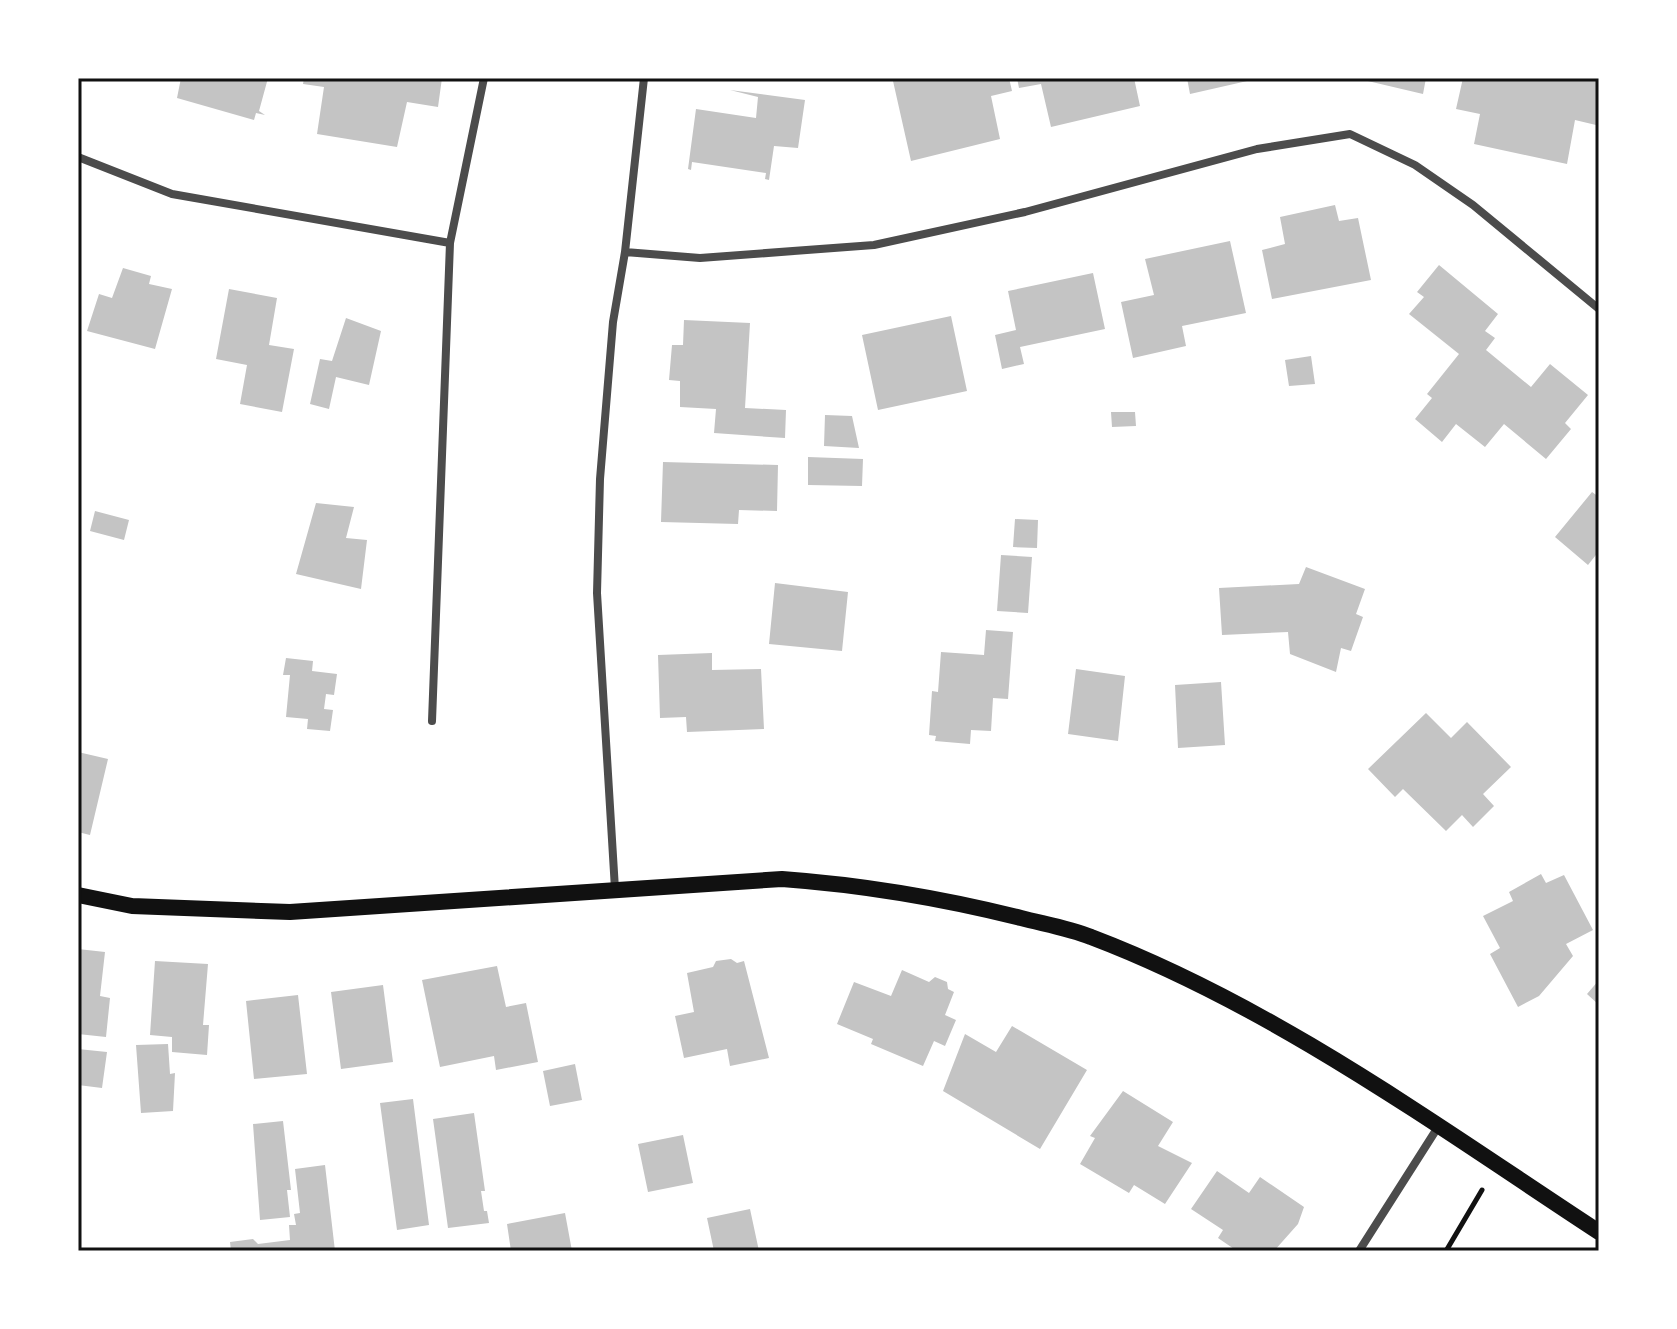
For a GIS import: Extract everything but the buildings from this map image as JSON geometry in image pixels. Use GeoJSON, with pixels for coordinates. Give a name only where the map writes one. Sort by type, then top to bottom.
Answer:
{"type":"FeatureCollection","features":[{"type":"Feature","properties":{"kind":"main road"},"geometry":{"type":"LineString","coordinates":[[78,895],[132,906],[290,912],[782,879],[863,885],[937,897],[1088,936],[1173,971],[1269,1021],[1599,1232]]}},
{"type":"Feature","properties":{"kind":"street"},"geometry":{"type":"LineString","coordinates":[[432,721],[450,243],[484,78]]}},
{"type":"Feature","properties":{"kind":"street"},"geometry":{"type":"LineString","coordinates":[[615,889],[597,593],[606,393],[644,78]]}},
{"type":"Feature","properties":{"kind":"street"},"geometry":{"type":"LineString","coordinates":[[625,252],[700,258],[874,245],[1025,212],[1257,149],[1350,134],[1415,165],[1473,205],[1599,309]]}},
{"type":"Feature","properties":{"kind":"street"},"geometry":{"type":"LineString","coordinates":[[78,157],[172,194],[450,243]]}},
{"type":"Feature","properties":{"kind":"street"},"geometry":{"type":"LineString","coordinates":[[1359,1251],[1438,1127]]}},
{"type":"Feature","properties":{"kind":"path"},"geometry":{"type":"LineString","coordinates":[[1446,1251],[1496,1165]]}}]}
